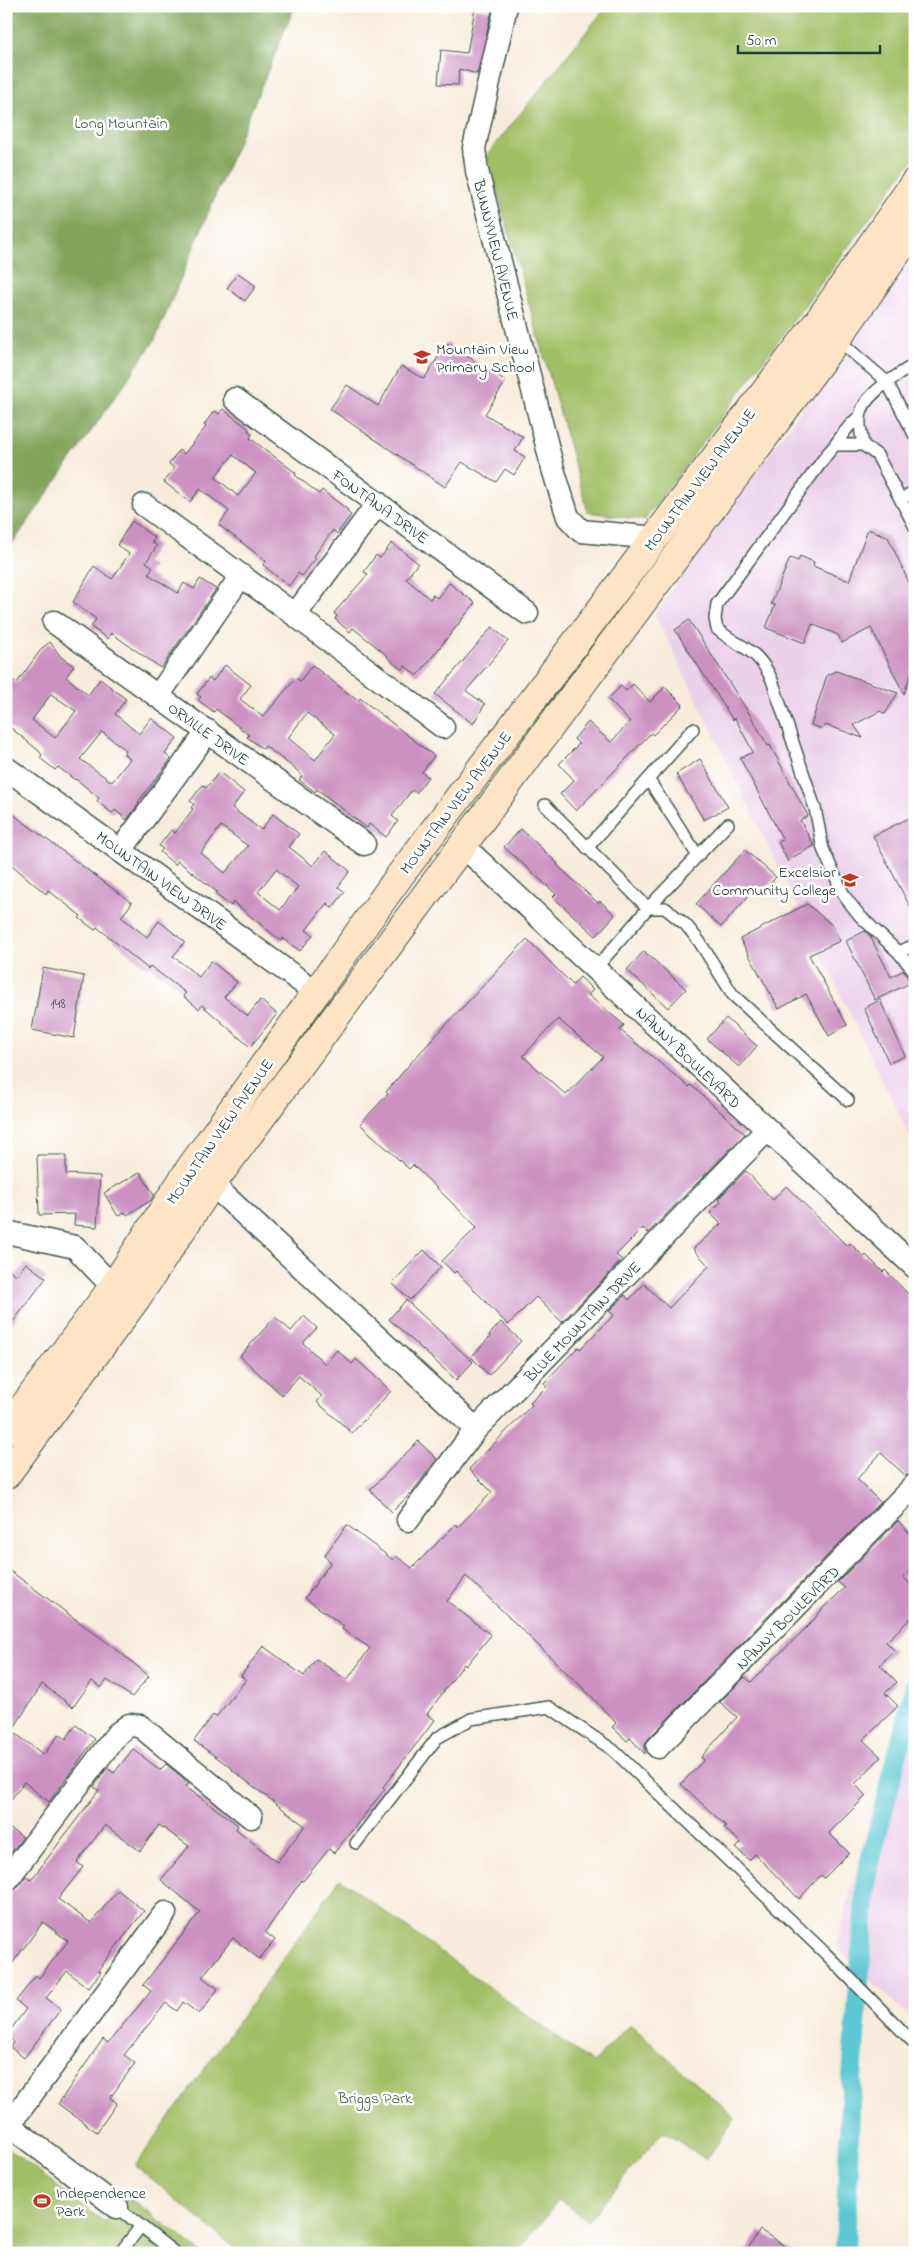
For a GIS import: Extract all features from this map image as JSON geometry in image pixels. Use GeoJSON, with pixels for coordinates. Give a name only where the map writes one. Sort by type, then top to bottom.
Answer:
{"type":"FeatureCollection","features":[{"type":"Feature","properties":{"kind":"main road","name":"MOUNTAIN VIEW AVENUE"},"geometry":{"type":"LineString","coordinates":[[6,1430],[114,1286],[191,1167],[387,895],[820,318],[915,182]]}},
{"type":"Feature","properties":{"kind":"main road","name":"MOUNTAIN VIEW AVENUE"},"geometry":{"type":"LineString","coordinates":[[6,1475],[136,1299],[212,1184],[837,339],[915,227]]}},
{"type":"Feature","properties":{"kind":"main road"},"geometry":{"type":"LineString","coordinates":[[387,895],[414,910]]}},
{"type":"Feature","properties":{"kind":"main road"},"geometry":{"type":"LineString","coordinates":[[211,1141],[234,1155]]}},
{"type":"Feature","properties":{"kind":"street","name":"BUNNYVIEW AVENUE"},"geometry":{"type":"LineString","coordinates":[[506,6],[474,148],[477,170],[511,310],[553,469],[568,517],[581,531],[656,538]]}},
{"type":"Feature","properties":{"kind":"street","name":"FONTANA DRIVE"},"geometry":{"type":"LineString","coordinates":[[235,399],[527,613]]}},
{"type":"Feature","properties":{"kind":"street"},"geometry":{"type":"LineString","coordinates":[[296,615],[378,503]]}},
{"type":"Feature","properties":{"kind":"street"},"geometry":{"type":"LineString","coordinates":[[144,505],[296,615],[443,727]]}},
{"type":"Feature","properties":{"kind":"street"},"geometry":{"type":"LineString","coordinates":[[158,696],[242,576]]}},
{"type":"Feature","properties":{"kind":"street","name":"ORVILLE DRIVE"},"geometry":{"type":"LineString","coordinates":[[54,622],[364,844]]}},
{"type":"Feature","properties":{"kind":"street"},"geometry":{"type":"LineString","coordinates":[[121,850],[208,731]]}},
{"type":"Feature","properties":{"kind":"street","name":"MOUNTAIN VIEW DRIVE"},"geometry":{"type":"LineString","coordinates":[[6,768],[318,993]]}},
{"type":"Feature","properties":{"kind":"street","name":"NANNY BOULEVARD"},"geometry":{"type":"LineString","coordinates":[[463,846],[596,968],[766,1130],[915,1268]]}},
{"type":"Feature","properties":{"kind":"street","name":"BLUE MOUNTAIN DRIVE"},"geometry":{"type":"LineString","coordinates":[[408,1520],[476,1429],[766,1130]]}},
{"type":"Feature","properties":{"kind":"street"},"geometry":{"type":"LineString","coordinates":[[212,1184],[476,1429]]}},
{"type":"Feature","properties":{"kind":"street"},"geometry":{"type":"LineString","coordinates":[[6,1232],[75,1247],[114,1286]]}},
{"type":"Feature","properties":{"kind":"street","name":"NANNY BOULEVARD"},"geometry":{"type":"LineString","coordinates":[[658,1747],[915,1486]]}},
{"type":"Feature","properties":{"kind":"street"},"geometry":{"type":"LineString","coordinates":[[6,1881],[117,1734],[129,1725],[140,1726],[251,1817]]}},
{"type":"Feature","properties":{"kind":"street"},"geometry":{"type":"LineString","coordinates":[[117,2207],[8,2124],[165,1913]]}},
{"type":"Feature","properties":{"kind":"lane"},"geometry":{"type":"LineString","coordinates":[[837,339],[887,382],[915,436]]}},
{"type":"Feature","properties":{"kind":"lane"},"geometry":{"type":"LineString","coordinates":[[915,364],[887,382],[864,406],[860,416],[843,431],[836,445],[828,453],[717,604],[714,619],[717,629],[747,647],[767,668],[815,808],[823,849],[845,897],[860,916],[898,952],[915,972]]}},
{"type":"Feature","properties":{"kind":"lane"},"geometry":{"type":"LineString","coordinates":[[860,416],[863,445]]}},
{"type":"Feature","properties":{"kind":"lane"},"geometry":{"type":"LineString","coordinates":[[836,445],[863,445],[877,455],[915,527]]}},
{"type":"Feature","properties":{"kind":"lane"},"geometry":{"type":"LineString","coordinates":[[901,498],[915,491]]}},
{"type":"Feature","properties":{"kind":"lane"},"geometry":{"type":"LineString","coordinates":[[587,848],[692,729]]}},
{"type":"Feature","properties":{"kind":"lane"},"geometry":{"type":"LineString","coordinates":[[648,779],[698,856]]}},
{"type":"Feature","properties":{"kind":"lane"},"geometry":{"type":"LineString","coordinates":[[544,804],[648,908],[665,908],[686,925],[699,941],[733,994],[848,1100]]}},
{"type":"Feature","properties":{"kind":"lane"},"geometry":{"type":"LineString","coordinates":[[596,968],[648,908],[728,824]]}},
{"type":"Feature","properties":{"kind":"lane"},"geometry":{"type":"LineString","coordinates":[[898,952],[915,945]]}},
{"type":"Feature","properties":{"kind":"lane"},"geometry":{"type":"LineString","coordinates":[[356,1843],[437,1738],[471,1719],[549,1707],[613,1750],[826,1954],[914,2045]]}},
{"type":"Feature","properties":{"kind":"lane"},"geometry":{"type":"LineString","coordinates":[[117,2207],[175,2253]]}},
{"type":"Feature","properties":{"kind":"lane"},"geometry":{"type":"LineString","coordinates":[[120,2253],[141,2226]]}},
{"type":"Feature","properties":{"kind":"shaded area","name":"Excelsior Community College"},"geometry":{"type":"Polygon","coordinates":[[[915,250],[915,1147],[655,614],[915,250]]]}},
{"type":"Feature","properties":{"kind":"shaded area"},"geometry":{"type":"Polygon","coordinates":[[[915,1650],[915,2014],[911,2019],[836,1947],[915,1650]]]}},
{"type":"Feature","properties":{"kind":"green space","name":"Long Mountain"},"geometry":{"type":"Polygon","coordinates":[[[6,6],[295,6],[155,340],[6,553],[6,6]]]}},
{"type":"Feature","properties":{"kind":"green space"},"geometry":{"type":"Polygon","coordinates":[[[607,6],[915,6],[915,157],[645,520],[588,512],[487,155],[607,6]]]}},
{"type":"Feature","properties":{"kind":"green space","name":"Briggs Park"},"geometry":{"type":"Polygon","coordinates":[[[340,1879],[593,2063],[630,2024],[735,2118],[706,2160],[663,2131],[588,2221],[559,2200],[517,2253],[241,2253],[135,2166],[340,1879]]]}},
{"type":"Feature","properties":{"kind":"green space","name":"Independence Park"},"geometry":{"type":"Polygon","coordinates":[[[6,2147],[105,2223],[126,2195],[202,2253],[6,2253],[6,2147]]]}},
{"type":"Feature","properties":{"kind":"building"},"geometry":{"type":"Polygon","coordinates":[[[475,8],[492,11],[477,74],[459,69],[458,85],[438,84],[441,50],[467,53],[475,8]]]}},
{"type":"Feature","properties":{"kind":"building"},"geometry":{"type":"Polygon","coordinates":[[[238,273],[256,286],[245,301],[227,288],[238,273]]]}},
{"type":"Feature","properties":{"kind":"building"},"geometry":{"type":"Polygon","coordinates":[[[447,343],[506,381],[485,414],[523,437],[515,451],[525,457],[514,475],[505,469],[496,482],[462,462],[445,487],[330,409],[347,385],[378,406],[401,366],[424,379],[447,343]]]}},
{"type":"Feature","properties":{"kind":"building"},"geometry":{"type":"Polygon","coordinates":[[[223,409],[249,429],[248,431],[252,434],[250,438],[296,473],[295,475],[319,494],[322,490],[348,510],[347,512],[351,515],[337,534],[333,530],[314,556],[316,558],[302,576],[298,573],[289,586],[263,565],[266,561],[219,525],[229,511],[200,489],[190,502],[164,482],[174,468],[169,464],[179,450],[184,454],[206,427],[204,425],[214,411],[219,414],[223,409]],[[233,455],[215,477],[238,496],[256,473],[233,455]]]}},
{"type":"Feature","properties":{"kind":"building"},"geometry":{"type":"Polygon","coordinates":[[[132,521],[155,538],[152,542],[157,546],[146,562],[153,567],[148,574],[178,593],[184,583],[194,589],[200,579],[216,589],[161,668],[111,633],[108,639],[91,627],[96,619],[73,602],[94,566],[112,579],[129,554],[117,545],[132,521]]]}},
{"type":"Feature","properties":{"kind":"building"},"geometry":{"type":"Polygon","coordinates":[[[868,529],[888,537],[915,596],[915,663],[904,694],[871,628],[842,643],[838,635],[812,624],[805,643],[766,628],[775,605],[771,604],[790,558],[798,561],[800,556],[814,562],[813,566],[849,581],[868,529]]]}},
{"type":"Feature","properties":{"kind":"building"},"geometry":{"type":"Polygon","coordinates":[[[392,543],[418,563],[406,579],[430,599],[433,595],[437,598],[449,583],[475,603],[417,676],[405,666],[402,670],[388,656],[353,628],[350,632],[335,619],[337,616],[334,613],[368,574],[364,572],[376,555],[380,558],[392,543]]]}},
{"type":"Feature","properties":{"kind":"building"},"geometry":{"type":"Polygon","coordinates":[[[689,620],[768,746],[770,745],[808,816],[800,820],[814,846],[793,857],[788,862],[778,842],[783,840],[740,758],[753,752],[735,718],[733,720],[675,630],[689,620]]]}},
{"type":"Feature","properties":{"kind":"building"},"geometry":{"type":"Polygon","coordinates":[[[492,627],[508,641],[466,691],[485,704],[473,724],[435,694],[492,627]]]}},
{"type":"Feature","properties":{"kind":"building"},"geometry":{"type":"Polygon","coordinates":[[[50,642],[61,657],[74,666],[66,677],[88,695],[100,679],[126,699],[115,714],[139,734],[151,718],[177,738],[165,754],[171,759],[138,802],[127,820],[115,810],[112,813],[97,801],[99,798],[76,779],[58,767],[55,770],[40,758],[42,755],[39,751],[6,724],[6,675],[17,683],[42,648],[50,642]],[[51,694],[32,720],[55,738],[76,711],[51,694]],[[102,732],[80,759],[112,782],[130,759],[124,754],[126,750],[102,732]]]}},
{"type":"Feature","properties":{"kind":"building"},"geometry":{"type":"Polygon","coordinates":[[[225,665],[251,685],[240,699],[263,717],[296,678],[300,681],[312,665],[358,701],[360,698],[434,756],[422,772],[428,777],[416,793],[412,790],[392,816],[398,821],[386,837],[369,824],[367,828],[317,789],[315,792],[299,780],[302,776],[299,772],[265,746],[263,749],[247,737],[249,735],[216,709],[214,712],[198,700],[201,697],[197,694],[209,678],[213,681],[225,665]],[[307,713],[288,738],[315,760],[335,734],[307,713]]]}},
{"type":"Feature","properties":{"kind":"building"},"geometry":{"type":"Polygon","coordinates":[[[836,671],[898,693],[885,714],[880,711],[854,725],[863,738],[826,725],[822,729],[811,725],[827,675],[836,671]]]}},
{"type":"Feature","properties":{"kind":"building"},"geometry":{"type":"Polygon","coordinates":[[[633,684],[650,702],[665,687],[683,705],[653,735],[651,733],[576,811],[560,794],[574,780],[559,764],[579,744],[574,739],[588,722],[611,742],[630,722],[608,699],[621,686],[626,691],[633,684]]]}},
{"type":"Feature","properties":{"kind":"building"},"geometry":{"type":"Polygon","coordinates":[[[700,759],[728,807],[704,820],[676,774],[700,759]]]}},
{"type":"Feature","properties":{"kind":"building"},"geometry":{"type":"Polygon","coordinates":[[[219,772],[244,792],[232,808],[261,830],[273,814],[299,834],[289,847],[313,866],[325,851],[350,871],[338,887],[345,892],[332,908],[327,903],[306,930],[313,935],[300,951],[283,938],[281,941],[233,902],[231,906],[215,894],[217,892],[178,861],[175,865],[160,852],[163,849],[159,846],[171,830],[175,833],[193,809],[191,808],[194,804],[190,801],[203,785],[206,788],[219,772]],[[221,826],[201,853],[225,873],[248,846],[221,826]],[[276,869],[258,892],[280,910],[298,887],[276,869]]]}},
{"type":"Feature","properties":{"kind":"building"},"geometry":{"type":"Polygon","coordinates":[[[6,809],[132,903],[121,917],[147,937],[159,921],[185,942],[173,956],[199,977],[211,961],[237,982],[224,997],[248,1016],[260,1000],[277,1014],[250,1047],[202,1005],[199,1009],[183,996],[186,993],[150,966],[148,969],[97,927],[95,930],[79,918],[81,916],[48,890],[46,894],[6,860],[6,809]]]}},
{"type":"Feature","properties":{"kind":"building"},"geometry":{"type":"Polygon","coordinates":[[[915,815],[915,916],[873,836],[915,815]]]}},
{"type":"Feature","properties":{"kind":"building"},"geometry":{"type":"Polygon","coordinates":[[[521,829],[598,903],[600,901],[615,915],[596,936],[553,897],[556,894],[504,847],[521,829]]]}},
{"type":"Feature","properties":{"kind":"building"},"geometry":{"type":"Polygon","coordinates":[[[745,850],[776,877],[760,895],[754,890],[721,927],[696,904],[745,850]]]}},
{"type":"Feature","properties":{"kind":"building"},"geometry":{"type":"Polygon","coordinates":[[[807,904],[832,925],[840,941],[809,955],[847,1025],[829,1036],[806,994],[779,1009],[740,939],[807,904]]]}},
{"type":"Feature","properties":{"kind":"building"},"geometry":{"type":"Polygon","coordinates":[[[865,931],[870,936],[891,977],[904,970],[910,983],[875,1000],[846,941],[865,931]]]}},
{"type":"Feature","properties":{"kind":"building"},"geometry":{"type":"Polygon","coordinates":[[[527,939],[573,985],[580,977],[593,990],[588,995],[624,1025],[620,1030],[689,1087],[691,1085],[745,1134],[648,1233],[643,1228],[616,1255],[622,1260],[562,1322],[536,1297],[508,1325],[456,1271],[454,1273],[442,1261],[477,1227],[413,1165],[409,1169],[360,1124],[388,1094],[386,1092],[415,1058],[527,939]],[[558,1019],[523,1056],[566,1095],[603,1057],[558,1019]]]}},
{"type":"Feature","properties":{"kind":"building"},"geometry":{"type":"Polygon","coordinates":[[[644,951],[686,989],[668,1008],[627,970],[644,951]]]}},
{"type":"Feature","properties":{"kind":"building"},"geometry":{"type":"Polygon","coordinates":[[[43,968],[84,976],[74,1038],[32,1030],[43,968]]]}},
{"type":"Feature","properties":{"kind":"building"},"geometry":{"type":"Polygon","coordinates":[[[880,1000],[905,1056],[889,1063],[864,1008],[880,1000]]]}},
{"type":"Feature","properties":{"kind":"building"},"geometry":{"type":"Polygon","coordinates":[[[726,1018],[757,1046],[739,1067],[707,1039],[726,1018]]]}},
{"type":"Feature","properties":{"kind":"building"},"geometry":{"type":"Polygon","coordinates":[[[37,1155],[66,1155],[66,1174],[100,1176],[97,1227],[74,1225],[75,1214],[39,1215],[37,1155]]]}},
{"type":"Feature","properties":{"kind":"building"},"geometry":{"type":"Polygon","coordinates":[[[746,1171],[773,1200],[786,1186],[847,1246],[850,1243],[864,1257],[866,1255],[883,1272],[885,1270],[915,1301],[915,1470],[906,1476],[881,1453],[857,1479],[880,1502],[649,1738],[645,1744],[645,1754],[630,1738],[627,1741],[612,1727],[616,1723],[589,1694],[466,1576],[447,1601],[491,1635],[466,1666],[464,1664],[427,1714],[435,1720],[383,1787],[385,1789],[334,1853],[329,1849],[302,1880],[265,1932],[275,1940],[259,1959],[233,1938],[202,1977],[218,1989],[199,2014],[183,2002],[177,2011],[166,2003],[124,2055],[135,2063],[110,2098],[117,2103],[97,2132],[58,2104],[103,2039],[108,2043],[151,1991],[143,1985],[200,1912],[161,1880],[189,1846],[159,1825],[140,1851],[105,1825],[77,1862],[83,1867],[58,1899],[91,1923],[118,1890],[144,1911],[98,1970],[101,1972],[88,1988],[67,1971],[46,1998],[61,2009],[24,2058],[10,2047],[14,2042],[6,2036],[26,2009],[16,2001],[36,1975],[39,1978],[68,1941],[43,1922],[6,1972],[6,1894],[16,1889],[26,1876],[31,1880],[99,1790],[94,1787],[107,1768],[114,1773],[133,1749],[160,1770],[166,1764],[189,1783],[186,1787],[238,1825],[236,1829],[277,1862],[305,1826],[194,1741],[213,1715],[216,1717],[246,1680],[241,1676],[263,1646],[304,1676],[316,1659],[347,1680],[370,1648],[342,1629],[344,1626],[305,1598],[331,1562],[324,1556],[347,1525],[393,1560],[396,1556],[412,1568],[456,1524],[458,1527],[492,1492],[469,1469],[532,1405],[530,1403],[547,1386],[544,1383],[578,1347],[580,1349],[614,1315],[609,1311],[625,1295],[629,1300],[644,1284],[669,1308],[709,1266],[693,1249],[721,1224],[710,1213],[721,1202],[718,1199],[746,1171]]]}},
{"type":"Feature","properties":{"kind":"building"},"geometry":{"type":"Polygon","coordinates":[[[140,1172],[154,1195],[150,1201],[127,1215],[125,1212],[118,1216],[104,1193],[140,1172]]]}},
{"type":"Feature","properties":{"kind":"building"},"geometry":{"type":"Polygon","coordinates":[[[424,1250],[441,1267],[410,1300],[392,1283],[424,1250]]]}},
{"type":"Feature","properties":{"kind":"building"},"geometry":{"type":"Polygon","coordinates":[[[26,1263],[46,1278],[6,1331],[6,1268],[17,1275],[26,1263]]]}},
{"type":"Feature","properties":{"kind":"building"},"geometry":{"type":"Polygon","coordinates":[[[406,1300],[473,1362],[456,1380],[389,1319],[406,1300]]]}},
{"type":"Feature","properties":{"kind":"building"},"geometry":{"type":"Polygon","coordinates":[[[304,1316],[317,1328],[303,1343],[325,1364],[337,1350],[352,1364],[356,1359],[391,1391],[352,1433],[317,1402],[322,1396],[299,1376],[282,1395],[240,1356],[275,1317],[291,1331],[304,1316]]]}},
{"type":"Feature","properties":{"kind":"building"},"geometry":{"type":"Polygon","coordinates":[[[501,1322],[521,1341],[489,1375],[471,1357],[501,1322]]]}},
{"type":"Feature","properties":{"kind":"building"},"geometry":{"type":"Polygon","coordinates":[[[418,1441],[437,1459],[413,1491],[392,1512],[370,1490],[418,1441]]]}},
{"type":"Feature","properties":{"kind":"building"},"geometry":{"type":"Polygon","coordinates":[[[898,1521],[915,1539],[915,1566],[903,1577],[915,1589],[915,1614],[886,1642],[894,1650],[880,1665],[897,1682],[885,1693],[898,1706],[863,1740],[881,1757],[855,1784],[866,1796],[829,1833],[849,1853],[824,1878],[821,1875],[799,1899],[755,1854],[749,1860],[736,1848],[741,1843],[724,1828],[726,1826],[681,1784],[704,1760],[701,1757],[737,1717],[720,1702],[745,1677],[751,1682],[811,1623],[824,1607],[845,1588],[838,1582],[898,1521]]]}},
{"type":"Feature","properties":{"kind":"building"},"geometry":{"type":"Polygon","coordinates":[[[6,1568],[116,1649],[149,1676],[132,1697],[107,1680],[101,1688],[92,1681],[73,1707],[42,1684],[12,1731],[44,1755],[59,1734],[66,1739],[76,1725],[95,1739],[49,1802],[24,1782],[6,1806],[6,1568]]]}},
{"type":"Feature","properties":{"kind":"building"},"geometry":{"type":"Polygon","coordinates":[[[6,1826],[23,1837],[6,1859],[6,1826]]]}},
{"type":"Feature","properties":{"kind":"building"},"geometry":{"type":"Polygon","coordinates":[[[760,2230],[795,2253],[745,2253],[760,2230]]]}},
{"type":"Feature","properties":{"kind":"waterway"},"geometry":{"type":"LineString","coordinates":[[845,2253],[850,2105],[867,1874],[915,1686]]}},
{"type":"Feature","properties":{"kind":"place","name":"Mountain View Primary School"},"geometry":{"type":"Point","coordinates":[422,357]}},
{"type":"Feature","properties":{"kind":"place","name":"Excelsior Community College"},"geometry":{"type":"Point","coordinates":[850,880]}},
{"type":"Feature","properties":{"kind":"place","name":"Independence Park"},"geometry":{"type":"Point","coordinates":[42,2201]}}]}
